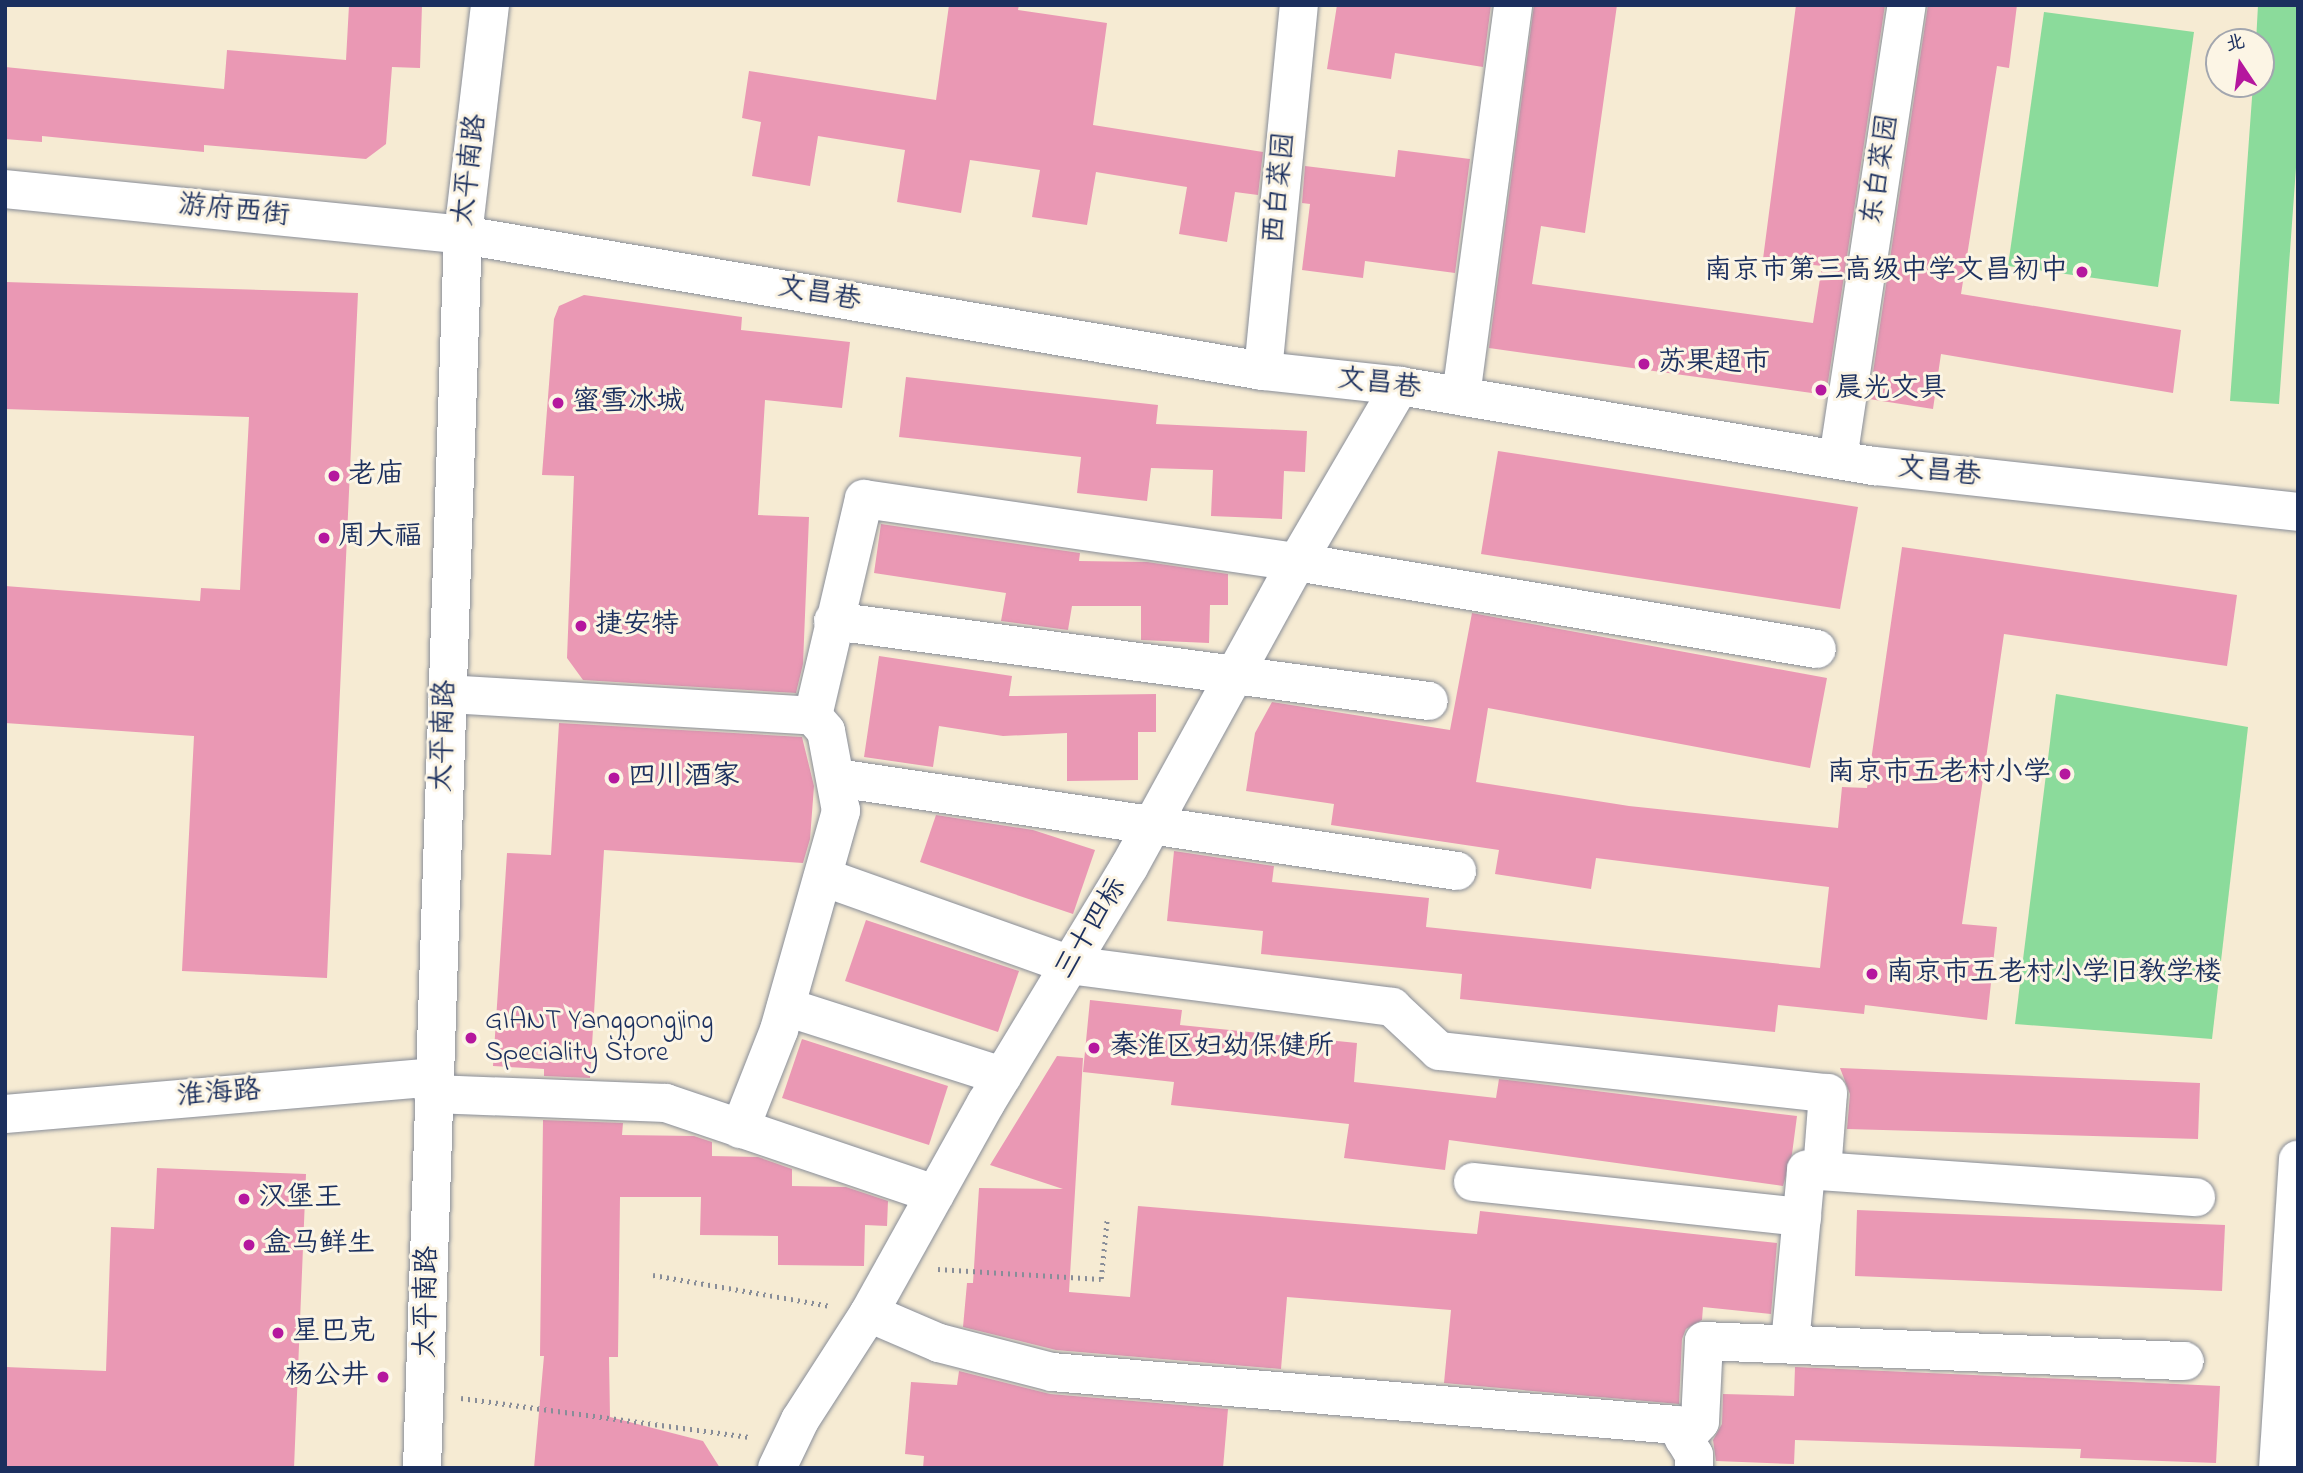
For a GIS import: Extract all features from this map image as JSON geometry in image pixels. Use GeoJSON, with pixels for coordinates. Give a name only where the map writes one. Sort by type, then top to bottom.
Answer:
{"type":"FeatureCollection","features":[{"type":"Feature","properties":{"kind":"street","name":"太平南路"},"geometry":{"type":"LineString","coordinates":[[422,1468],[463,235],[491,5]]}},
{"type":"Feature","properties":{"kind":"street","name":"西白菜园"},"geometry":{"type":"LineString","coordinates":[[1264,371],[1299,5]]}},
{"type":"Feature","properties":{"kind":"street"},"geometry":{"type":"LineString","coordinates":[[1461,396],[1513,5]]}},
{"type":"Feature","properties":{"kind":"street","name":"东白菜园"},"geometry":{"type":"LineString","coordinates":[[1838,459],[1907,5]]}},
{"type":"Feature","properties":{"kind":"street","name":"游府西街"},"geometry":{"type":"LineString","coordinates":[[5,189],[463,235]]}},
{"type":"Feature","properties":{"kind":"street","name":"文昌巷"},"geometry":{"type":"LineString","coordinates":[[463,235],[1264,371],[1400,386],[1838,459],[2298,512]]}},
{"type":"Feature","properties":{"kind":"street","name":"三十四标"},"geometry":{"type":"LineString","coordinates":[[783,1455],[869,1313],[1002,1076],[1152,826],[1297,562],[1400,386]]}},
{"type":"Feature","properties":{"kind":"street"},"geometry":{"type":"LineString","coordinates":[[813,716],[833,621],[864,499],[1297,562],[1817,649]]}},
{"type":"Feature","properties":{"kind":"street"},"geometry":{"type":"LineString","coordinates":[[833,621],[1237,673],[1429,701]]}},
{"type":"Feature","properties":{"kind":"street"},"geometry":{"type":"LineString","coordinates":[[447,694],[813,716],[826,731],[837,778],[841,811],[786,1007],[740,1129]]}},
{"type":"Feature","properties":{"kind":"street"},"geometry":{"type":"LineString","coordinates":[[837,778],[1457,871]]}},
{"type":"Feature","properties":{"kind":"street"},"geometry":{"type":"LineString","coordinates":[[823,877],[1070,965],[1392,1007],[1439,1051],[1828,1093],[1822,1171]]}},
{"type":"Feature","properties":{"kind":"street"},"geometry":{"type":"LineString","coordinates":[[786,1007],[1002,1076]]}},
{"type":"Feature","properties":{"kind":"street","name":"淮海路"},"geometry":{"type":"LineString","coordinates":[[5,1114],[433,1085],[666,1103],[935,1194]]}},
{"type":"Feature","properties":{"kind":"street"},"geometry":{"type":"LineString","coordinates":[[2278,1468],[2298,1160]]}},
{"type":"Feature","properties":{"kind":"street"},"geometry":{"type":"LineString","coordinates":[[1790,1344],[1806,1170],[2196,1197]]}},
{"type":"Feature","properties":{"kind":"street"},"geometry":{"type":"LineString","coordinates":[[1473,1182],[1802,1217]]}},
{"type":"Feature","properties":{"kind":"street"},"geometry":{"type":"LineString","coordinates":[[869,1313],[939,1343],[1052,1372],[1676,1425],[1689,1453]]}},
{"type":"Feature","properties":{"kind":"street"},"geometry":{"type":"LineString","coordinates":[[1689,1453],[1700,1422],[1704,1341],[2185,1361]]}},
{"type":"Feature","properties":{"kind":"path"},"geometry":{"type":"LineString","coordinates":[[895,1266],[1101,1279],[1107,1219]]}},
{"type":"Feature","properties":{"kind":"path"},"geometry":{"type":"LineString","coordinates":[[653,1275],[869,1313]]}},
{"type":"Feature","properties":{"kind":"path"},"geometry":{"type":"LineString","coordinates":[[425,1393],[783,1455]]}},
{"type":"Feature","properties":{"kind":"green space"},"geometry":{"type":"Polygon","coordinates":[[[2258,5],[2298,5],[2298,140],[2279,404],[2230,401],[2252,98],[2275,98],[2275,28],[2257,28],[2258,5]]]}},
{"type":"Feature","properties":{"kind":"green space"},"geometry":{"type":"Polygon","coordinates":[[[2044,12],[2194,32],[2158,287],[2008,266],[2044,12]]]}},
{"type":"Feature","properties":{"kind":"green space"},"geometry":{"type":"Polygon","coordinates":[[[2056,694],[2248,727],[2212,1039],[2015,1024],[2056,694]]]}},
{"type":"Feature","properties":{"kind":"building"},"geometry":{"type":"Polygon","coordinates":[[[349,5],[422,5],[420,68],[392,67],[386,144],[366,159],[204,145],[204,152],[42,136],[42,142],[5,139],[5,67],[224,89],[227,50],[346,60],[349,5]]]}},
{"type":"Feature","properties":{"kind":"building"},"geometry":{"type":"Polygon","coordinates":[[[949,5],[1019,5],[1018,10],[1107,23],[1093,125],[1263,152],[1258,195],[1235,192],[1227,242],[1179,234],[1187,187],[1096,172],[1087,225],[1032,217],[1040,170],[970,160],[961,213],[897,202],[905,150],[818,136],[810,186],[752,176],[761,122],[742,118],[749,71],[936,100],[949,5]]]}},
{"type":"Feature","properties":{"kind":"building"},"geometry":{"type":"Polygon","coordinates":[[[1337,5],[1491,5],[1483,67],[1395,53],[1391,79],[1327,69],[1337,5]]]}},
{"type":"Feature","properties":{"kind":"building"},"geometry":{"type":"Polygon","coordinates":[[[1534,5],[1617,5],[1585,233],[1541,226],[1532,284],[1813,323],[1822,266],[1763,259],[1796,5],[1885,5],[1826,395],[1489,348],[1534,5]]]}},
{"type":"Feature","properties":{"kind":"building"},"geometry":{"type":"Polygon","coordinates":[[[1928,5],[2017,5],[2009,68],[1997,66],[1961,294],[2181,330],[2173,393],[1941,354],[1933,409],[1869,399],[1928,5]]]}},
{"type":"Feature","properties":{"kind":"building"},"geometry":{"type":"Polygon","coordinates":[[[1398,150],[1470,159],[1455,273],[1365,261],[1363,278],[1302,270],[1310,204],[1302,203],[1305,166],[1395,177],[1398,150]]]}},
{"type":"Feature","properties":{"kind":"building"},"geometry":{"type":"Polygon","coordinates":[[[5,282],[358,293],[327,978],[182,971],[194,736],[5,723],[5,586],[200,601],[201,588],[240,590],[249,417],[5,409],[5,282]]]}},
{"type":"Feature","properties":{"kind":"building"},"geometry":{"type":"Polygon","coordinates":[[[584,295],[742,317],[741,330],[850,342],[842,408],[765,400],[758,515],[809,517],[803,664],[796,693],[583,680],[567,658],[574,476],[542,475],[554,319],[559,306],[584,295]]]}},
{"type":"Feature","properties":{"kind":"building"},"geometry":{"type":"Polygon","coordinates":[[[906,377],[1158,405],[1156,424],[1307,431],[1305,472],[1284,471],[1282,519],[1211,516],[1213,470],[1151,468],[1147,501],[1077,493],[1081,457],[899,437],[906,377]]]}},
{"type":"Feature","properties":{"kind":"building"},"geometry":{"type":"Polygon","coordinates":[[[1498,451],[1858,507],[1840,609],[1481,554],[1498,451]]]}},
{"type":"Feature","properties":{"kind":"building"},"geometry":{"type":"Polygon","coordinates":[[[881,524],[1080,553],[1079,561],[1147,562],[1228,574],[1228,605],[1210,605],[1209,643],[1141,640],[1141,606],[1072,606],[1068,630],[1001,621],[1006,593],[874,573],[881,524]]]}},
{"type":"Feature","properties":{"kind":"building"},"geometry":{"type":"Polygon","coordinates":[[[1902,547],[2237,595],[2227,666],[2004,634],[1962,924],[1997,927],[1987,1020],[1865,1005],[1864,1014],[1778,1005],[1775,1032],[1460,999],[1462,974],[1261,954],[1263,931],[1167,921],[1174,851],[1274,866],[1272,882],[1429,898],[1426,927],[1820,968],[1829,887],[1596,858],[1591,889],[1495,874],[1499,850],[1331,825],[1334,804],[1246,791],[1255,733],[1272,702],[1450,730],[1472,613],[1827,678],[1810,768],[1488,708],[1476,782],[1629,806],[1838,828],[1842,787],[1867,788],[1902,547]]]}},
{"type":"Feature","properties":{"kind":"building"},"geometry":{"type":"Polygon","coordinates":[[[879,656],[1012,676],[1009,696],[1156,694],[1156,732],[1138,732],[1138,780],[1067,781],[1067,733],[1003,736],[939,726],[933,767],[864,757],[879,656]]]}},
{"type":"Feature","properties":{"kind":"building"},"geometry":{"type":"Polygon","coordinates":[[[559,723],[802,737],[814,786],[810,839],[803,863],[604,850],[590,1078],[544,1076],[544,1069],[493,1066],[507,853],[551,855],[559,723]]]}},
{"type":"Feature","properties":{"kind":"building"},"geometry":{"type":"Polygon","coordinates":[[[936,815],[1033,830],[1095,850],[1073,914],[920,862],[936,815]]]}},
{"type":"Feature","properties":{"kind":"building"},"geometry":{"type":"Polygon","coordinates":[[[866,920],[1019,971],[998,1032],[845,981],[866,920]]]}},
{"type":"Feature","properties":{"kind":"building"},"geometry":{"type":"Polygon","coordinates":[[[1090,1000],[1182,1010],[1180,1025],[1357,1043],[1354,1082],[1496,1098],[1499,1079],[1797,1116],[1792,1154],[1783,1186],[1449,1140],[1445,1170],[1344,1158],[1349,1124],[1171,1105],[1174,1082],[1083,1072],[1090,1000]]]}},
{"type":"Feature","properties":{"kind":"building"},"geometry":{"type":"Polygon","coordinates":[[[802,1039],[948,1086],[929,1145],[782,1098],[802,1039]]]}},
{"type":"Feature","properties":{"kind":"building"},"geometry":{"type":"Polygon","coordinates":[[[1057,1056],[1083,1058],[1069,1292],[1130,1297],[1138,1206],[1477,1234],[1480,1211],[1777,1243],[1771,1314],[1703,1307],[1702,1320],[1686,1329],[1682,1339],[1679,1404],[1444,1383],[1451,1310],[1287,1297],[1281,1369],[1056,1350],[963,1327],[967,1283],[973,1283],[979,1188],[1063,1189],[990,1165],[1057,1056]]]}},
{"type":"Feature","properties":{"kind":"building"},"geometry":{"type":"Polygon","coordinates":[[[1840,1068],[2200,1083],[2198,1139],[1847,1129],[1850,1094],[1840,1068]]]}},
{"type":"Feature","properties":{"kind":"building"},"geometry":{"type":"Polygon","coordinates":[[[543,1120],[623,1123],[622,1135],[694,1136],[712,1142],[712,1156],[758,1157],[792,1169],[792,1186],[846,1187],[888,1201],[887,1226],[865,1225],[864,1266],[778,1265],[778,1236],[700,1235],[701,1197],[620,1197],[618,1357],[609,1357],[610,1417],[703,1441],[720,1468],[534,1468],[544,1356],[540,1356],[543,1120]]]}},
{"type":"Feature","properties":{"kind":"building"},"geometry":{"type":"Polygon","coordinates":[[[157,1168],[306,1174],[294,1468],[5,1468],[5,1367],[106,1371],[111,1227],[154,1229],[157,1168]]]}},
{"type":"Feature","properties":{"kind":"building"},"geometry":{"type":"Polygon","coordinates":[[[1857,1210],[2225,1225],[2222,1291],[1855,1276],[1857,1210]]]}},
{"type":"Feature","properties":{"kind":"building"},"geometry":{"type":"Polygon","coordinates":[[[1795,1367],[2220,1386],[2216,1463],[2080,1458],[2081,1449],[1795,1440],[1794,1464],[1716,1461],[1713,1440],[1722,1424],[1723,1394],[1794,1396],[1795,1367]]]}},
{"type":"Feature","properties":{"kind":"building"},"geometry":{"type":"Polygon","coordinates":[[[959,1371],[1050,1394],[1228,1409],[1223,1468],[923,1468],[924,1456],[905,1454],[911,1382],[957,1385],[959,1371]]]}},
{"type":"Feature","properties":{"kind":"place","name":"南京市第三高级中学文昌初中"},"geometry":{"type":"Point","coordinates":[2082,272]}},
{"type":"Feature","properties":{"kind":"place","name":"苏果超市"},"geometry":{"type":"Point","coordinates":[1644,364]}},
{"type":"Feature","properties":{"kind":"place","name":"晨光文具"},"geometry":{"type":"Point","coordinates":[1821,390]}},
{"type":"Feature","properties":{"kind":"place","name":"蜜雪冰城"},"geometry":{"type":"Point","coordinates":[558,403]}},
{"type":"Feature","properties":{"kind":"place","name":"老庙"},"geometry":{"type":"Point","coordinates":[334,476]}},
{"type":"Feature","properties":{"kind":"place","name":"周大福"},"geometry":{"type":"Point","coordinates":[324,538]}},
{"type":"Feature","properties":{"kind":"place","name":"捷安特"},"geometry":{"type":"Point","coordinates":[581,626]}},
{"type":"Feature","properties":{"kind":"place","name":"南京市五老村小学"},"geometry":{"type":"Point","coordinates":[2065,774]}},
{"type":"Feature","properties":{"kind":"place","name":"四川酒家"},"geometry":{"type":"Point","coordinates":[614,778]}},
{"type":"Feature","properties":{"kind":"place","name":"南京市五老村小学旧教学楼"},"geometry":{"type":"Point","coordinates":[1872,974]}},
{"type":"Feature","properties":{"kind":"place","name":"GIANT Yanggongjing Speciality Store"},"geometry":{"type":"Point","coordinates":[471,1038]}},
{"type":"Feature","properties":{"kind":"place","name":"秦淮区妇幼保健所"},"geometry":{"type":"Point","coordinates":[1094,1048]}},
{"type":"Feature","properties":{"kind":"place","name":"汉堡王"},"geometry":{"type":"Point","coordinates":[244,1199]}},
{"type":"Feature","properties":{"kind":"place","name":"盒马鲜生"},"geometry":{"type":"Point","coordinates":[249,1245]}},
{"type":"Feature","properties":{"kind":"place","name":"星巴克"},"geometry":{"type":"Point","coordinates":[278,1333]}},
{"type":"Feature","properties":{"kind":"place","name":"杨公井"},"geometry":{"type":"Point","coordinates":[383,1377]}}]}
